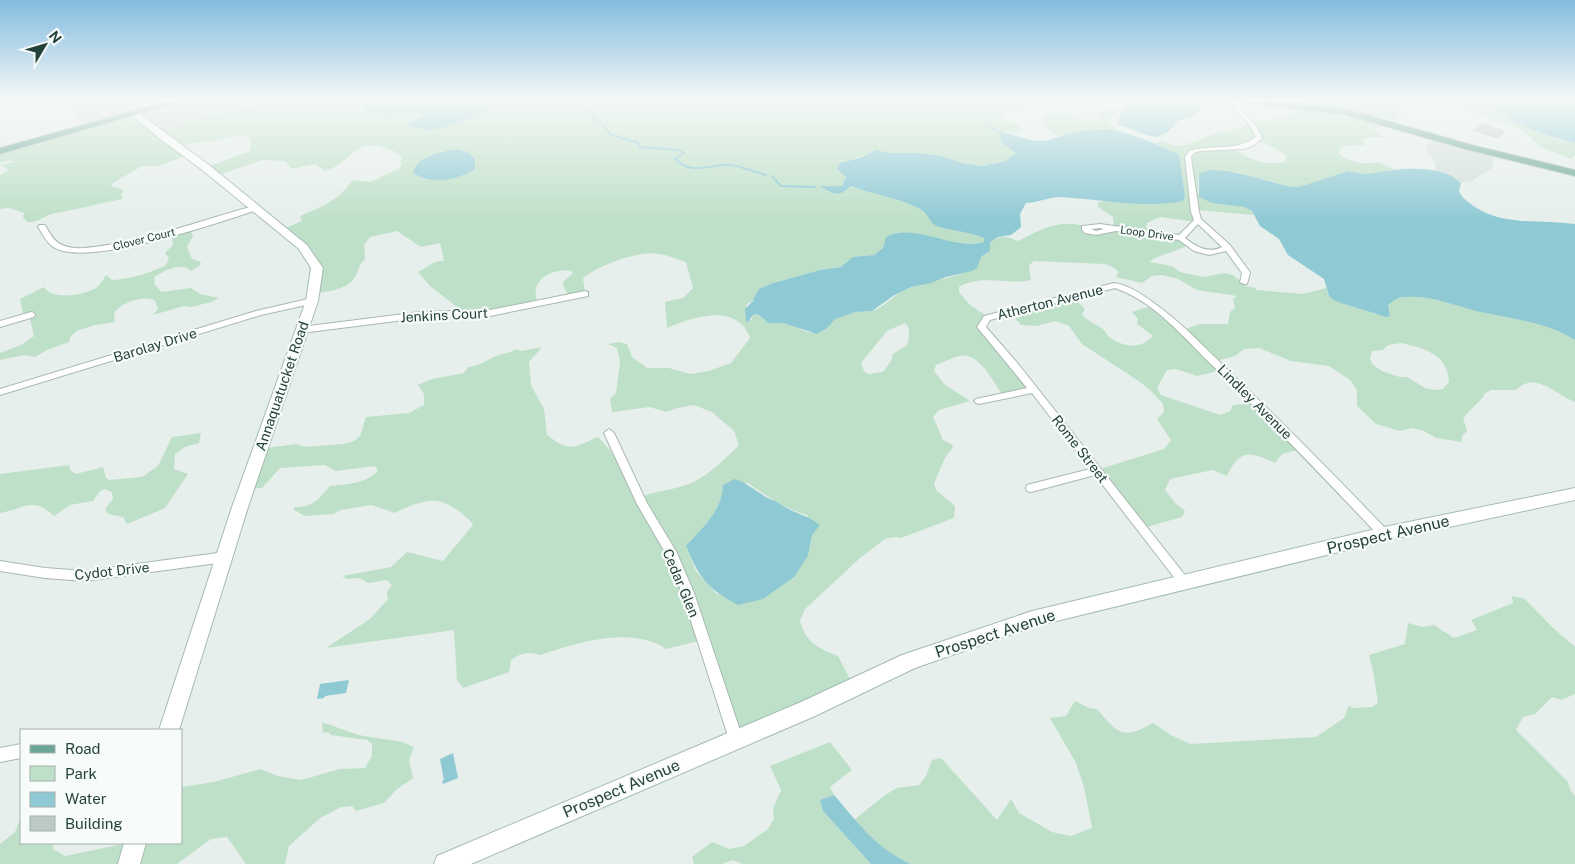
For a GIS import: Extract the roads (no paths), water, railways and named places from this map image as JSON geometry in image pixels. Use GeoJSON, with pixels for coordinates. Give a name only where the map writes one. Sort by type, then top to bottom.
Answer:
{"type":"FeatureCollection","features":[{"type":"Feature","properties":{"kind":"main road"},"geometry":{"type":"LineString","coordinates":[[0,152],[42,140]]}},
{"type":"Feature","properties":{"kind":"main road"},"geometry":{"type":"LineString","coordinates":[[1446,140],[1575,173]]}},
{"type":"Feature","properties":{"kind":"street","name":"Annaquatucket Road"},"geometry":{"type":"LineString","coordinates":[[169,729],[240,507],[312,301],[317,268],[313,259],[303,247],[170,140]]}},
{"type":"Feature","properties":{"kind":"street"},"geometry":{"type":"LineString","coordinates":[[1244,282],[1246,272],[1227,247],[1198,220],[1193,205],[1188,156],[1191,152],[1203,148],[1233,149],[1244,147],[1255,140]]}},
{"type":"Feature","properties":{"kind":"street","name":"Clover Court"},"geometry":{"type":"LineString","coordinates":[[42,227],[51,242],[60,248],[86,251],[115,247],[189,228],[254,208]]}},
{"type":"Feature","properties":{"kind":"street","name":"Loop Drive"},"geometry":{"type":"LineString","coordinates":[[1181,238],[1198,220]]}},
{"type":"Feature","properties":{"kind":"street","name":"Loop Drive"},"geometry":{"type":"LineString","coordinates":[[1114,229],[1181,238],[1197,250],[1222,252],[1227,247]]}},
{"type":"Feature","properties":{"kind":"street","name":"Atherton Avenue"},"geometry":{"type":"LineString","coordinates":[[987,318],[1113,286]]}},
{"type":"Feature","properties":{"kind":"street","name":"Lindley Avenue"},"geometry":{"type":"LineString","coordinates":[[1113,286],[1117,286],[1142,299],[1179,328],[1300,446],[1384,534]]}},
{"type":"Feature","properties":{"kind":"street","name":"Jenkins Court"},"geometry":{"type":"LineString","coordinates":[[301,330],[420,315],[490,313],[585,294]]}},
{"type":"Feature","properties":{"kind":"street","name":"Barolay Drive"},"geometry":{"type":"LineString","coordinates":[[0,392],[259,313],[312,301]]}},
{"type":"Feature","properties":{"kind":"street"},"geometry":{"type":"LineString","coordinates":[[0,324],[31,315]]}},
{"type":"Feature","properties":{"kind":"street","name":"Rome Street"},"geometry":{"type":"LineString","coordinates":[[987,318],[981,327],[1184,582]]}},
{"type":"Feature","properties":{"kind":"street"},"geometry":{"type":"LineString","coordinates":[[980,401],[1033,390]]}},
{"type":"Feature","properties":{"kind":"street","name":"Cedar Glen"},"geometry":{"type":"LineString","coordinates":[[609,434],[642,504],[671,553],[688,593],[736,739]]}},
{"type":"Feature","properties":{"kind":"street"},"geometry":{"type":"LineString","coordinates":[[1031,488],[1097,471]]}},
{"type":"Feature","properties":{"kind":"street","name":"Prospect Avenue"},"geometry":{"type":"LineString","coordinates":[[445,864],[736,739],[918,658],[1032,619],[1384,534],[1575,494]]}},
{"type":"Feature","properties":{"kind":"street","name":"Cydot Drive"},"geometry":{"type":"LineString","coordinates":[[0,566],[45,574],[85,576],[225,557]]}},
{"type":"Feature","properties":{"kind":"street"},"geometry":{"type":"LineString","coordinates":[[0,755],[20,751]]}},
{"type":"Feature","properties":{"kind":"street"},"geometry":{"type":"LineString","coordinates":[[129,864],[135,844]]}},
{"type":"Feature","properties":{"kind":"water"},"geometry":{"type":"Polygon","coordinates":[[[1001,140],[1146,140],[1179,154],[1185,196],[1183,201],[1153,204],[1060,197],[1026,203],[1020,214],[1021,227],[1011,235],[998,237],[990,242],[990,251],[981,257],[977,268],[972,271],[911,287],[893,296],[872,311],[855,312],[835,319],[827,328],[817,334],[783,323],[768,323],[758,314],[753,315],[748,322],[746,321],[745,309],[754,300],[759,289],[770,284],[820,270],[841,267],[853,257],[874,255],[883,248],[886,237],[897,233],[921,234],[960,243],[984,242],[984,238],[978,236],[936,226],[923,211],[903,202],[851,186],[839,194],[832,193],[819,186],[842,186],[846,177],[837,169],[840,163],[860,158],[876,150],[890,153],[917,153],[941,156],[962,163],[983,166],[1005,161],[1016,153],[1001,140]]]}},
{"type":"Feature","properties":{"kind":"water"},"geometry":{"type":"Polygon","coordinates":[[[456,149],[468,152],[475,159],[475,169],[452,179],[444,180],[428,179],[413,173],[415,167],[424,159],[437,153],[456,149]]]}},
{"type":"Feature","properties":{"kind":"water"},"geometry":{"type":"Polygon","coordinates":[[[1402,169],[1425,169],[1448,174],[1461,183],[1459,191],[1466,200],[1484,212],[1496,217],[1522,221],[1575,224],[1575,340],[1541,325],[1424,298],[1405,297],[1396,299],[1388,305],[1390,316],[1386,317],[1335,301],[1329,296],[1324,279],[1288,255],[1279,239],[1260,226],[1252,211],[1244,207],[1212,203],[1199,197],[1199,175],[1206,171],[1230,172],[1294,187],[1348,171],[1366,174],[1402,169]]]}},
{"type":"Feature","properties":{"kind":"water"},"geometry":{"type":"Polygon","coordinates":[[[735,479],[820,525],[812,535],[808,556],[794,577],[763,599],[738,605],[719,594],[706,582],[695,566],[686,546],[715,511],[722,494],[723,485],[735,479]]]}},
{"type":"Feature","properties":{"kind":"water"},"geometry":{"type":"Polygon","coordinates":[[[349,680],[346,693],[317,699],[320,684],[349,680]]]}},
{"type":"Feature","properties":{"kind":"water"},"geometry":{"type":"Polygon","coordinates":[[[453,753],[458,778],[443,784],[440,759],[453,753]]]}},
{"type":"Feature","properties":{"kind":"water"},"geometry":{"type":"Polygon","coordinates":[[[834,795],[877,842],[886,850],[910,864],[871,864],[823,811],[820,800],[834,795]]]}},
{"type":"Feature","properties":{"kind":"waterway"},"geometry":{"type":"LineString","coordinates":[[631,140],[637,142],[639,147],[679,150],[684,153],[675,158],[681,164],[688,167],[701,168],[731,165],[766,175]]}},
{"type":"Feature","properties":{"kind":"waterway"},"geometry":{"type":"LineString","coordinates":[[772,176],[781,186],[815,187]]}}]}
